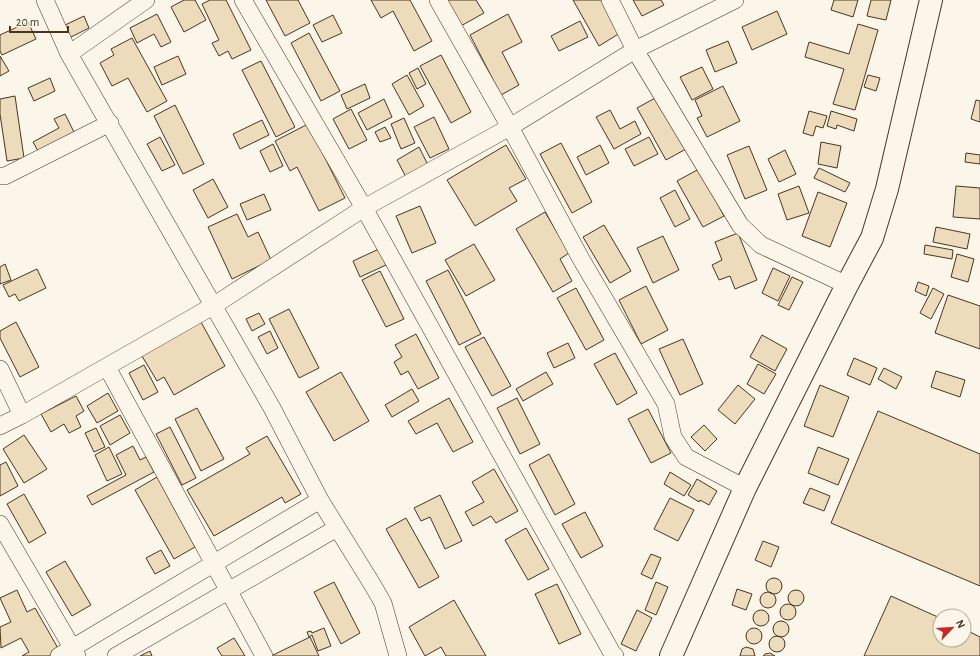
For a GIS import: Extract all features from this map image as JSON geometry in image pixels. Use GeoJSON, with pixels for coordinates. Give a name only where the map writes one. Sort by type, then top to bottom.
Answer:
{"type":"FeatureCollection","features":[{"type":"Feature","properties":{"kind":"street"},"geometry":{"type":"LineString","coordinates":[[45,0],[69,54],[110,123],[272,408],[320,500],[383,604],[398,656]]}},
{"type":"Feature","properties":{"kind":"street"},"geometry":{"type":"LineString","coordinates":[[69,54],[146,0]]}},
{"type":"Feature","properties":{"kind":"street"},"geometry":{"type":"LineString","coordinates":[[243,0],[364,208],[608,646],[615,656]]}},
{"type":"Feature","properties":{"kind":"street"},"geometry":{"type":"LineString","coordinates":[[438,0],[510,127],[582,259],[666,404],[673,437],[686,457],[745,488]]}},
{"type":"Feature","properties":{"kind":"street"},"geometry":{"type":"LineString","coordinates":[[610,0],[635,50],[740,225],[761,245],[847,285]]}},
{"type":"Feature","properties":{"kind":"street"},"geometry":{"type":"LineString","coordinates":[[0,426],[22,415],[213,306],[364,208],[510,127],[635,50],[736,0]]}},
{"type":"Feature","properties":{"kind":"street"},"geometry":{"type":"LineString","coordinates":[[671,656],[745,488],[872,238],[887,189],[931,0]]}},
{"type":"Feature","properties":{"kind":"street"},"geometry":{"type":"LineString","coordinates":[[0,176],[5,176],[110,123]]}},
{"type":"Feature","properties":{"kind":"street"},"geometry":{"type":"LineString","coordinates":[[107,367],[264,656]]}},
{"type":"Feature","properties":{"kind":"street"},"geometry":{"type":"LineString","coordinates":[[0,369],[22,415]]}},
{"type":"Feature","properties":{"kind":"street"},"geometry":{"type":"LineString","coordinates":[[0,524],[70,653],[320,500]]}},
{"type":"Feature","properties":{"kind":"street"},"geometry":{"type":"LineString","coordinates":[[116,656],[336,528]]}},
{"type":"Feature","properties":{"kind":"building"},"geometry":{"type":"Polygon","coordinates":[[[184,0],[195,0],[206,20],[184,32],[171,7],[184,0]]]}},
{"type":"Feature","properties":{"kind":"building"},"geometry":{"type":"Polygon","coordinates":[[[210,0],[226,0],[251,50],[232,59],[228,51],[219,56],[212,43],[219,40],[202,4],[210,0]]]}},
{"type":"Feature","properties":{"kind":"building"},"geometry":{"type":"Polygon","coordinates":[[[266,0],[298,0],[310,23],[285,36],[266,0]]]}},
{"type":"Feature","properties":{"kind":"building"},"geometry":{"type":"Polygon","coordinates":[[[371,0],[410,0],[432,41],[414,51],[393,11],[381,18],[371,0]]]}},
{"type":"Feature","properties":{"kind":"building"},"geometry":{"type":"Polygon","coordinates":[[[444,0],[476,0],[484,13],[459,27],[444,0]]]}},
{"type":"Feature","properties":{"kind":"building"},"geometry":{"type":"Polygon","coordinates":[[[573,0],[601,0],[620,33],[599,46],[573,0]]]}},
{"type":"Feature","properties":{"kind":"building"},"geometry":{"type":"Polygon","coordinates":[[[633,0],[661,0],[664,5],[642,16],[633,0]]]}},
{"type":"Feature","properties":{"kind":"building"},"geometry":{"type":"Polygon","coordinates":[[[834,0],[858,0],[853,17],[831,10],[834,0]]]}},
{"type":"Feature","properties":{"kind":"building"},"geometry":{"type":"Polygon","coordinates":[[[871,0],[891,0],[886,20],[867,16],[871,0]]]}},
{"type":"Feature","properties":{"kind":"building"},"geometry":{"type":"Polygon","coordinates":[[[777,11],[787,34],[752,50],[742,27],[777,11]]]}},
{"type":"Feature","properties":{"kind":"building"},"geometry":{"type":"Polygon","coordinates":[[[157,14],[171,42],[161,47],[154,34],[137,43],[130,28],[157,14]]]}},
{"type":"Feature","properties":{"kind":"building"},"geometry":{"type":"Polygon","coordinates":[[[508,14],[522,42],[502,52],[519,85],[501,95],[470,35],[508,14]]]}},
{"type":"Feature","properties":{"kind":"building"},"geometry":{"type":"Polygon","coordinates":[[[333,15],[342,33],[322,42],[313,25],[333,15]]]}},
{"type":"Feature","properties":{"kind":"building"},"geometry":{"type":"Polygon","coordinates":[[[84,16],[89,28],[69,38],[63,26],[84,16]]]}},
{"type":"Feature","properties":{"kind":"building"},"geometry":{"type":"Polygon","coordinates":[[[580,21],[588,37],[559,51],[551,36],[580,21]]]}},
{"type":"Feature","properties":{"kind":"building"},"geometry":{"type":"Polygon","coordinates":[[[28,22],[36,39],[2,55],[0,51],[0,35],[28,22]]]}},
{"type":"Feature","properties":{"kind":"building"},"geometry":{"type":"Polygon","coordinates":[[[858,24],[878,30],[855,110],[833,104],[844,69],[805,57],[809,42],[849,54],[858,24]]]}},
{"type":"Feature","properties":{"kind":"building"},"geometry":{"type":"Polygon","coordinates":[[[309,33],[340,91],[321,101],[291,43],[309,33]]]}},
{"type":"Feature","properties":{"kind":"building"},"geometry":{"type":"Polygon","coordinates":[[[132,38],[167,101],[147,112],[128,78],[112,86],[100,63],[114,55],[111,49],[132,38]]]}},
{"type":"Feature","properties":{"kind":"building"},"geometry":{"type":"Polygon","coordinates":[[[728,41],[737,63],[715,72],[706,50],[728,41]]]}},
{"type":"Feature","properties":{"kind":"building"},"geometry":{"type":"Polygon","coordinates":[[[441,55],[471,112],[451,123],[420,66],[441,55]]]}},
{"type":"Feature","properties":{"kind":"building"},"geometry":{"type":"Polygon","coordinates":[[[0,56],[9,71],[0,76],[0,56]]]}},
{"type":"Feature","properties":{"kind":"building"},"geometry":{"type":"Polygon","coordinates":[[[178,56],[186,74],[162,85],[154,67],[178,56]]]}},
{"type":"Feature","properties":{"kind":"building"},"geometry":{"type":"Polygon","coordinates":[[[261,61],[295,127],[276,137],[242,70],[261,61]]]}},
{"type":"Feature","properties":{"kind":"building"},"geometry":{"type":"Polygon","coordinates":[[[702,67],[713,89],[692,100],[680,77],[702,67]]]}},
{"type":"Feature","properties":{"kind":"building"},"geometry":{"type":"Polygon","coordinates":[[[418,68],[426,84],[417,89],[409,73],[418,68]]]}},
{"type":"Feature","properties":{"kind":"building"},"geometry":{"type":"Polygon","coordinates":[[[407,75],[424,106],[409,115],[392,84],[407,75]]]}},
{"type":"Feature","properties":{"kind":"building"},"geometry":{"type":"Polygon","coordinates":[[[868,75],[880,78],[876,91],[864,87],[868,75]]]}},
{"type":"Feature","properties":{"kind":"building"},"geometry":{"type":"Polygon","coordinates":[[[50,78],[55,91],[34,101],[28,88],[50,78]]]}},
{"type":"Feature","properties":{"kind":"building"},"geometry":{"type":"Polygon","coordinates":[[[365,84],[370,98],[347,109],[341,95],[365,84]]]}},
{"type":"Feature","properties":{"kind":"building"},"geometry":{"type":"Polygon","coordinates":[[[723,86],[740,121],[707,137],[697,118],[702,116],[695,100],[723,86]]]}},
{"type":"Feature","properties":{"kind":"building"},"geometry":{"type":"Polygon","coordinates":[[[15,96],[24,158],[7,161],[0,114],[0,99],[15,96]]]}},
{"type":"Feature","properties":{"kind":"building"},"geometry":{"type":"Polygon","coordinates":[[[657,97],[686,149],[666,160],[637,108],[657,97]]]}},
{"type":"Feature","properties":{"kind":"building"},"geometry":{"type":"Polygon","coordinates":[[[384,99],[392,117],[367,130],[358,113],[384,99]]]}},
{"type":"Feature","properties":{"kind":"building"},"geometry":{"type":"Polygon","coordinates":[[[976,100],[980,101],[980,122],[971,119],[976,100]]]}},
{"type":"Feature","properties":{"kind":"building"},"geometry":{"type":"Polygon","coordinates":[[[175,105],[204,164],[183,174],[154,116],[175,105]]]}},
{"type":"Feature","properties":{"kind":"building"},"geometry":{"type":"Polygon","coordinates":[[[351,109],[367,140],[349,149],[333,119],[351,109]]]}},
{"type":"Feature","properties":{"kind":"building"},"geometry":{"type":"Polygon","coordinates":[[[610,110],[620,129],[635,121],[641,134],[614,149],[596,117],[610,110]]]}},
{"type":"Feature","properties":{"kind":"building"},"geometry":{"type":"Polygon","coordinates":[[[809,111],[827,116],[823,128],[816,126],[813,136],[803,133],[809,111]]]}},
{"type":"Feature","properties":{"kind":"building"},"geometry":{"type":"Polygon","coordinates":[[[831,111],[857,119],[854,131],[837,125],[836,129],[827,126],[831,111]]]}},
{"type":"Feature","properties":{"kind":"building"},"geometry":{"type":"Polygon","coordinates":[[[65,114],[74,132],[38,151],[33,142],[59,128],[54,119],[65,114]]]}},
{"type":"Feature","properties":{"kind":"building"},"geometry":{"type":"Polygon","coordinates":[[[434,117],[449,149],[430,158],[414,127],[434,117]]]}},
{"type":"Feature","properties":{"kind":"building"},"geometry":{"type":"Polygon","coordinates":[[[404,118],[415,143],[401,149],[391,124],[404,118]]]}},
{"type":"Feature","properties":{"kind":"building"},"geometry":{"type":"Polygon","coordinates":[[[262,120],[269,135],[240,149],[233,134],[262,120]]]}},
{"type":"Feature","properties":{"kind":"building"},"geometry":{"type":"Polygon","coordinates":[[[308,124],[345,198],[319,211],[297,167],[290,171],[275,141],[308,124]]]}},
{"type":"Feature","properties":{"kind":"building"},"geometry":{"type":"Polygon","coordinates":[[[385,127],[391,138],[380,142],[375,132],[385,127]]]}},
{"type":"Feature","properties":{"kind":"building"},"geometry":{"type":"Polygon","coordinates":[[[160,137],[175,165],[162,171],[147,144],[160,137]]]}},
{"type":"Feature","properties":{"kind":"building"},"geometry":{"type":"Polygon","coordinates":[[[649,137],[658,154],[634,166],[625,149],[649,137]]]}},
{"type":"Feature","properties":{"kind":"building"},"geometry":{"type":"Polygon","coordinates":[[[821,142],[841,146],[837,168],[818,164],[821,142]]]}},
{"type":"Feature","properties":{"kind":"building"},"geometry":{"type":"Polygon","coordinates":[[[561,143],[592,202],[572,213],[540,154],[561,143]]]}},
{"type":"Feature","properties":{"kind":"building"},"geometry":{"type":"Polygon","coordinates":[[[273,144],[283,166],[270,172],[260,151],[273,144]]]}},
{"type":"Feature","properties":{"kind":"building"},"geometry":{"type":"Polygon","coordinates":[[[506,145],[526,179],[509,188],[517,201],[475,226],[447,180],[506,145]]]}},
{"type":"Feature","properties":{"kind":"building"},"geometry":{"type":"Polygon","coordinates":[[[600,145],[609,163],[586,175],[577,157],[600,145]]]}},
{"type":"Feature","properties":{"kind":"building"},"geometry":{"type":"Polygon","coordinates":[[[749,146],[767,190],[745,199],[727,155],[749,146]]]}},
{"type":"Feature","properties":{"kind":"building"},"geometry":{"type":"Polygon","coordinates":[[[419,147],[428,165],[406,177],[397,160],[419,147]]]}},
{"type":"Feature","properties":{"kind":"building"},"geometry":{"type":"Polygon","coordinates":[[[785,150],[796,174],[779,182],[768,159],[785,150]]]}},
{"type":"Feature","properties":{"kind":"building"},"geometry":{"type":"Polygon","coordinates":[[[966,153],[980,155],[980,164],[965,162],[966,153]]]}},
{"type":"Feature","properties":{"kind":"building"},"geometry":{"type":"Polygon","coordinates":[[[819,168],[850,183],[845,192],[814,178],[819,168]]]}},
{"type":"Feature","properties":{"kind":"building"},"geometry":{"type":"Polygon","coordinates":[[[699,169],[724,216],[703,227],[677,181],[699,169]]]}},
{"type":"Feature","properties":{"kind":"building"},"geometry":{"type":"Polygon","coordinates":[[[213,179],[228,207],[208,218],[193,190],[213,179]]]}},
{"type":"Feature","properties":{"kind":"building"},"geometry":{"type":"Polygon","coordinates":[[[799,186],[809,213],[787,220],[778,194],[799,186]]]}},
{"type":"Feature","properties":{"kind":"building"},"geometry":{"type":"Polygon","coordinates":[[[956,186],[980,188],[980,219],[953,217],[956,186]]]}},
{"type":"Feature","properties":{"kind":"building"},"geometry":{"type":"Polygon","coordinates":[[[675,190],[690,219],[675,227],[660,198],[675,190]]]}},
{"type":"Feature","properties":{"kind":"building"},"geometry":{"type":"Polygon","coordinates":[[[818,192],[847,203],[830,247],[802,236],[818,192]]]}},
{"type":"Feature","properties":{"kind":"building"},"geometry":{"type":"Polygon","coordinates":[[[264,194],[271,210],[247,220],[240,204],[264,194]]]}},
{"type":"Feature","properties":{"kind":"building"},"geometry":{"type":"Polygon","coordinates":[[[420,206],[436,243],[412,253],[396,216],[420,206]]]}},
{"type":"Feature","properties":{"kind":"building"},"geometry":{"type":"Polygon","coordinates":[[[545,212],[569,253],[560,259],[572,281],[553,292],[516,229],[545,212]]]}},
{"type":"Feature","properties":{"kind":"building"},"geometry":{"type":"Polygon","coordinates":[[[237,214],[248,237],[258,232],[271,260],[232,279],[208,227],[237,214]]]}},
{"type":"Feature","properties":{"kind":"building"},"geometry":{"type":"Polygon","coordinates":[[[604,225],[631,271],[610,283],[583,237],[604,225]]]}},
{"type":"Feature","properties":{"kind":"building"},"geometry":{"type":"Polygon","coordinates":[[[936,227],[970,234],[967,249],[933,242],[936,227]]]}},
{"type":"Feature","properties":{"kind":"building"},"geometry":{"type":"Polygon","coordinates":[[[738,233],[757,280],[735,289],[730,276],[719,280],[712,265],[722,260],[715,242],[738,233]]]}},
{"type":"Feature","properties":{"kind":"building"},"geometry":{"type":"Polygon","coordinates":[[[663,236],[679,270],[653,283],[637,248],[663,236]]]}},
{"type":"Feature","properties":{"kind":"building"},"geometry":{"type":"Polygon","coordinates":[[[474,244],[495,280],[466,296],[445,260],[474,244]]]}},
{"type":"Feature","properties":{"kind":"building"},"geometry":{"type":"Polygon","coordinates":[[[925,245],[953,250],[952,259],[924,254],[925,245]]]}},
{"type":"Feature","properties":{"kind":"building"},"geometry":{"type":"Polygon","coordinates":[[[379,249],[386,265],[360,277],[353,261],[379,249]]]}},
{"type":"Feature","properties":{"kind":"building"},"geometry":{"type":"Polygon","coordinates":[[[957,254],[974,259],[968,282],[951,277],[957,254]]]}},
{"type":"Feature","properties":{"kind":"building"},"geometry":{"type":"Polygon","coordinates":[[[5,264],[11,280],[0,284],[0,267],[5,264]]]}},
{"type":"Feature","properties":{"kind":"building"},"geometry":{"type":"Polygon","coordinates":[[[773,268],[790,276],[778,301],[762,293],[773,268]]]}},
{"type":"Feature","properties":{"kind":"building"},"geometry":{"type":"Polygon","coordinates":[[[37,269],[46,288],[19,301],[15,294],[9,297],[3,285],[37,269]]]}},
{"type":"Feature","properties":{"kind":"building"},"geometry":{"type":"Polygon","coordinates":[[[448,270],[481,334],[459,345],[426,281],[448,270]]]}},
{"type":"Feature","properties":{"kind":"building"},"geometry":{"type":"Polygon","coordinates":[[[380,271],[404,319],[386,327],[362,280],[380,271]]]}},
{"type":"Feature","properties":{"kind":"building"},"geometry":{"type":"Polygon","coordinates":[[[792,277],[803,282],[789,310],[778,305],[792,277]]]}},
{"type":"Feature","properties":{"kind":"building"},"geometry":{"type":"Polygon","coordinates":[[[918,282],[929,286],[926,296],[915,291],[918,282]]]}},
{"type":"Feature","properties":{"kind":"building"},"geometry":{"type":"Polygon","coordinates":[[[646,286],[668,330],[641,344],[619,300],[646,286]]]}},
{"type":"Feature","properties":{"kind":"building"},"geometry":{"type":"Polygon","coordinates":[[[576,288],[604,340],[586,350],[557,298],[576,288]]]}},
{"type":"Feature","properties":{"kind":"building"},"geometry":{"type":"Polygon","coordinates":[[[933,288],[944,294],[931,319],[920,313],[933,288]]]}},
{"type":"Feature","properties":{"kind":"building"},"geometry":{"type":"Polygon","coordinates":[[[948,295],[980,306],[980,349],[935,333],[948,295]]]}},
{"type":"Feature","properties":{"kind":"building"},"geometry":{"type":"Polygon","coordinates":[[[289,309],[319,368],[299,378],[269,319],[289,309]]]}},
{"type":"Feature","properties":{"kind":"building"},"geometry":{"type":"Polygon","coordinates":[[[259,313],[265,324],[252,331],[246,319],[259,313]]]}},
{"type":"Feature","properties":{"kind":"building"},"geometry":{"type":"Polygon","coordinates":[[[16,322],[39,367],[20,377],[0,338],[0,331],[16,322]]]}},
{"type":"Feature","properties":{"kind":"building"},"geometry":{"type":"Polygon","coordinates":[[[201,322],[225,366],[174,395],[164,377],[157,381],[142,356],[201,322]]]}},
{"type":"Feature","properties":{"kind":"building"},"geometry":{"type":"Polygon","coordinates":[[[270,331],[278,348],[267,354],[258,337],[270,331]]]}},
{"type":"Feature","properties":{"kind":"building"},"geometry":{"type":"Polygon","coordinates":[[[416,334],[439,378],[418,389],[408,371],[401,375],[394,362],[402,357],[395,345],[416,334]]]}},
{"type":"Feature","properties":{"kind":"building"},"geometry":{"type":"Polygon","coordinates":[[[762,335],[787,349],[775,371],[750,357],[762,335]]]}},
{"type":"Feature","properties":{"kind":"building"},"geometry":{"type":"Polygon","coordinates":[[[484,337],[511,386],[492,396],[465,347],[484,337]]]}},
{"type":"Feature","properties":{"kind":"building"},"geometry":{"type":"Polygon","coordinates":[[[683,339],[703,384],[680,395],[659,349],[683,339]]]}},
{"type":"Feature","properties":{"kind":"building"},"geometry":{"type":"Polygon","coordinates":[[[568,343],[575,358],[554,368],[547,353],[568,343]]]}},
{"type":"Feature","properties":{"kind":"building"},"geometry":{"type":"Polygon","coordinates":[[[615,353],[637,393],[617,405],[594,364],[615,353]]]}},
{"type":"Feature","properties":{"kind":"building"},"geometry":{"type":"Polygon","coordinates":[[[854,358],[877,368],[870,385],[847,375],[854,358]]]}},
{"type":"Feature","properties":{"kind":"building"},"geometry":{"type":"Polygon","coordinates":[[[758,364],[776,374],[764,394],[747,384],[758,364]]]}},
{"type":"Feature","properties":{"kind":"building"},"geometry":{"type":"Polygon","coordinates":[[[144,365],[158,392],[143,400],[129,373],[144,365]]]}},
{"type":"Feature","properties":{"kind":"building"},"geometry":{"type":"Polygon","coordinates":[[[884,368],[902,377],[896,389],[878,379],[884,368]]]}},
{"type":"Feature","properties":{"kind":"building"},"geometry":{"type":"Polygon","coordinates":[[[936,371],[965,380],[960,397],[931,387],[936,371]]]}},
{"type":"Feature","properties":{"kind":"building"},"geometry":{"type":"Polygon","coordinates":[[[341,372],[369,421],[334,441],[306,392],[341,372]]]}},
{"type":"Feature","properties":{"kind":"building"},"geometry":{"type":"Polygon","coordinates":[[[546,372],[553,384],[523,401],[516,389],[546,372]]]}},
{"type":"Feature","properties":{"kind":"building"},"geometry":{"type":"Polygon","coordinates":[[[738,385],[755,399],[735,424],[718,410],[738,385]]]}},
{"type":"Feature","properties":{"kind":"building"},"geometry":{"type":"Polygon","coordinates":[[[820,385],[849,397],[833,437],[804,426],[820,385]]]}},
{"type":"Feature","properties":{"kind":"building"},"geometry":{"type":"Polygon","coordinates":[[[412,389],[419,401],[392,417],[385,405],[412,389]]]}},
{"type":"Feature","properties":{"kind":"building"},"geometry":{"type":"Polygon","coordinates":[[[108,393],[118,411],[97,423],[87,406],[108,393]]]}},
{"type":"Feature","properties":{"kind":"building"},"geometry":{"type":"Polygon","coordinates":[[[76,396],[84,411],[76,416],[81,427],[69,433],[64,424],[51,432],[41,414],[76,396]]]}},
{"type":"Feature","properties":{"kind":"building"},"geometry":{"type":"Polygon","coordinates":[[[449,398],[473,442],[453,452],[437,423],[416,434],[408,421],[449,398]]]}},
{"type":"Feature","properties":{"kind":"building"},"geometry":{"type":"Polygon","coordinates":[[[517,398],[540,444],[520,454],[497,408],[517,398]]]}},
{"type":"Feature","properties":{"kind":"building"},"geometry":{"type":"Polygon","coordinates":[[[197,408],[224,459],[201,471],[175,419],[197,408]]]}},
{"type":"Feature","properties":{"kind":"building"},"geometry":{"type":"Polygon","coordinates":[[[648,409],[671,453],[651,463],[628,419],[648,409]]]}},
{"type":"Feature","properties":{"kind":"building"},"geometry":{"type":"Polygon","coordinates":[[[878,411],[980,454],[980,586],[831,523],[878,411]]]}},
{"type":"Feature","properties":{"kind":"building"},"geometry":{"type":"Polygon","coordinates":[[[120,415],[130,433],[110,445],[100,426],[120,415]]]}},
{"type":"Feature","properties":{"kind":"building"},"geometry":{"type":"Polygon","coordinates":[[[704,425],[717,439],[705,451],[691,437],[704,425]]]}},
{"type":"Feature","properties":{"kind":"building"},"geometry":{"type":"Polygon","coordinates":[[[170,427],[196,478],[182,485],[156,434],[170,427]]]}},
{"type":"Feature","properties":{"kind":"building"},"geometry":{"type":"Polygon","coordinates":[[[96,428],[105,447],[94,452],[85,433],[96,428]]]}},
{"type":"Feature","properties":{"kind":"building"},"geometry":{"type":"Polygon","coordinates":[[[24,435],[47,469],[24,483],[3,449],[24,435]]]}},
{"type":"Feature","properties":{"kind":"building"},"geometry":{"type":"Polygon","coordinates":[[[267,436],[301,494],[285,503],[282,497],[214,536],[187,490],[250,454],[246,448],[267,436]]]}},
{"type":"Feature","properties":{"kind":"building"},"geometry":{"type":"Polygon","coordinates":[[[133,446],[140,460],[146,457],[154,472],[92,505],[87,496],[126,475],[116,455],[133,446]]]}},
{"type":"Feature","properties":{"kind":"building"},"geometry":{"type":"Polygon","coordinates":[[[109,447],[122,474],[107,481],[95,455],[109,447]]]}},
{"type":"Feature","properties":{"kind":"building"},"geometry":{"type":"Polygon","coordinates":[[[818,447],[849,459],[838,485],[808,473],[818,447]]]}},
{"type":"Feature","properties":{"kind":"building"},"geometry":{"type":"Polygon","coordinates":[[[549,454],[575,504],[555,515],[529,465],[549,454]]]}},
{"type":"Feature","properties":{"kind":"building"},"geometry":{"type":"Polygon","coordinates":[[[6,462],[18,486],[0,496],[0,465],[6,462]]]}},
{"type":"Feature","properties":{"kind":"building"},"geometry":{"type":"Polygon","coordinates":[[[494,469],[518,511],[496,523],[491,516],[473,526],[465,512],[484,502],[472,482],[494,469]]]}},
{"type":"Feature","properties":{"kind":"building"},"geometry":{"type":"Polygon","coordinates":[[[670,472],[691,485],[684,496],[664,484],[670,472]]]}},
{"type":"Feature","properties":{"kind":"building"},"geometry":{"type":"Polygon","coordinates":[[[157,477],[195,547],[174,559],[135,490],[157,477]]]}},
{"type":"Feature","properties":{"kind":"building"},"geometry":{"type":"Polygon","coordinates":[[[697,479],[717,491],[709,505],[700,500],[699,502],[688,495],[697,479]]]}},
{"type":"Feature","properties":{"kind":"building"},"geometry":{"type":"Polygon","coordinates":[[[810,488],[830,496],[824,511],[803,503],[810,488]]]}},
{"type":"Feature","properties":{"kind":"building"},"geometry":{"type":"Polygon","coordinates":[[[24,494],[46,533],[29,543],[7,504],[24,494]]]}},
{"type":"Feature","properties":{"kind":"building"},"geometry":{"type":"Polygon","coordinates":[[[440,495],[462,541],[445,549],[430,517],[421,521],[414,508],[440,495]]]}},
{"type":"Feature","properties":{"kind":"building"},"geometry":{"type":"Polygon","coordinates":[[[670,498],[694,510],[678,541],[654,529],[670,498]]]}},
{"type":"Feature","properties":{"kind":"building"},"geometry":{"type":"Polygon","coordinates":[[[585,512],[603,546],[581,558],[562,524],[585,512]]]}},
{"type":"Feature","properties":{"kind":"building"},"geometry":{"type":"Polygon","coordinates":[[[406,518],[439,577],[419,588],[386,529],[406,518]]]}},
{"type":"Feature","properties":{"kind":"building"},"geometry":{"type":"Polygon","coordinates":[[[526,528],[549,569],[528,580],[505,540],[526,528]]]}},
{"type":"Feature","properties":{"kind":"building"},"geometry":{"type":"Polygon","coordinates":[[[763,541],[779,547],[771,567],[755,560],[763,541]]]}},
{"type":"Feature","properties":{"kind":"building"},"geometry":{"type":"Polygon","coordinates":[[[161,550],[170,566],[155,574],[146,558],[161,550]]]}},
{"type":"Feature","properties":{"kind":"building"},"geometry":{"type":"Polygon","coordinates":[[[651,554],[661,558],[652,579],[641,574],[651,554]]]}},
{"type":"Feature","properties":{"kind":"building"},"geometry":{"type":"Polygon","coordinates":[[[65,561],[91,605],[72,616],[46,572],[65,561]]]}},
{"type":"Feature","properties":{"kind":"building"},"geometry":{"type":"Polygon","coordinates":[[[774,578],[781,583],[782,586],[777,593],[774,594],[767,589],[766,586],[771,579],[774,578]]]}},
{"type":"Feature","properties":{"kind":"building"},"geometry":{"type":"Polygon","coordinates":[[[334,582],[360,633],[341,644],[314,592],[334,582]]]}},
{"type":"Feature","properties":{"kind":"building"},"geometry":{"type":"Polygon","coordinates":[[[656,582],[668,587],[656,615],[645,610],[656,582]]]}},
{"type":"Feature","properties":{"kind":"building"},"geometry":{"type":"Polygon","coordinates":[[[557,584],[581,634],[559,644],[535,594],[557,584]]]}},
{"type":"Feature","properties":{"kind":"building"},"geometry":{"type":"Polygon","coordinates":[[[737,589],[752,594],[746,610],[732,605],[737,589]]]}},
{"type":"Feature","properties":{"kind":"building"},"geometry":{"type":"Polygon","coordinates":[[[17,590],[27,612],[35,608],[59,650],[49,656],[22,656],[29,652],[21,638],[1,648],[0,627],[11,622],[0,598],[17,590]]]}},
{"type":"Feature","properties":{"kind":"building"},"geometry":{"type":"Polygon","coordinates":[[[796,590],[803,595],[804,598],[799,605],[796,606],[789,601],[788,598],[793,591],[796,590]]]}},
{"type":"Feature","properties":{"kind":"building"},"geometry":{"type":"Polygon","coordinates":[[[768,592],[775,597],[776,600],[771,607],[768,608],[761,603],[760,600],[765,593],[768,592]]]}},
{"type":"Feature","properties":{"kind":"building"},"geometry":{"type":"Polygon","coordinates":[[[891,596],[932,614],[932,648],[972,648],[972,633],[980,637],[980,656],[864,656],[891,596]]]}},
{"type":"Feature","properties":{"kind":"building"},"geometry":{"type":"Polygon","coordinates":[[[454,600],[486,656],[446,656],[441,647],[425,656],[409,627],[454,600]]]}},
{"type":"Feature","properties":{"kind":"building"},"geometry":{"type":"Polygon","coordinates":[[[788,604],[795,609],[796,612],[791,619],[788,620],[781,615],[780,612],[785,605],[788,604]]]}},
{"type":"Feature","properties":{"kind":"building"},"geometry":{"type":"Polygon","coordinates":[[[637,610],[652,618],[636,651],[621,644],[637,610]]]}},
{"type":"Feature","properties":{"kind":"building"},"geometry":{"type":"Polygon","coordinates":[[[761,610],[768,615],[769,618],[764,625],[761,626],[754,621],[753,618],[758,611],[761,610]]]}},
{"type":"Feature","properties":{"kind":"building"},"geometry":{"type":"Polygon","coordinates":[[[781,621],[788,626],[789,629],[784,636],[781,637],[774,632],[773,629],[778,622],[781,621]]]}},
{"type":"Feature","properties":{"kind":"building"},"geometry":{"type":"Polygon","coordinates":[[[324,628],[331,646],[318,651],[312,635],[309,637],[307,632],[311,631],[312,633],[324,628]]]}},
{"type":"Feature","properties":{"kind":"building"},"geometry":{"type":"Polygon","coordinates":[[[754,628],[761,633],[762,636],[757,643],[754,644],[747,639],[746,636],[751,629],[754,628]]]}},
{"type":"Feature","properties":{"kind":"building"},"geometry":{"type":"Polygon","coordinates":[[[777,636],[784,641],[785,644],[780,651],[777,652],[770,647],[769,644],[774,637],[777,636]]]}},
{"type":"Feature","properties":{"kind":"building"},"geometry":{"type":"Polygon","coordinates":[[[310,637],[319,656],[271,656],[310,637]]]}},
{"type":"Feature","properties":{"kind":"building"},"geometry":{"type":"Polygon","coordinates":[[[234,638],[245,656],[222,656],[217,648],[234,638]]]}},
{"type":"Feature","properties":{"kind":"building"},"geometry":{"type":"Polygon","coordinates":[[[746,647],[753,649],[755,656],[740,656],[742,649],[746,647]]]}},
{"type":"Feature","properties":{"kind":"building"},"geometry":{"type":"Polygon","coordinates":[[[150,651],[152,656],[140,656],[150,651]]]}},
{"type":"Feature","properties":{"kind":"building"},"geometry":{"type":"Polygon","coordinates":[[[770,653],[775,656],[763,656],[765,654],[770,653]]]}}]}
